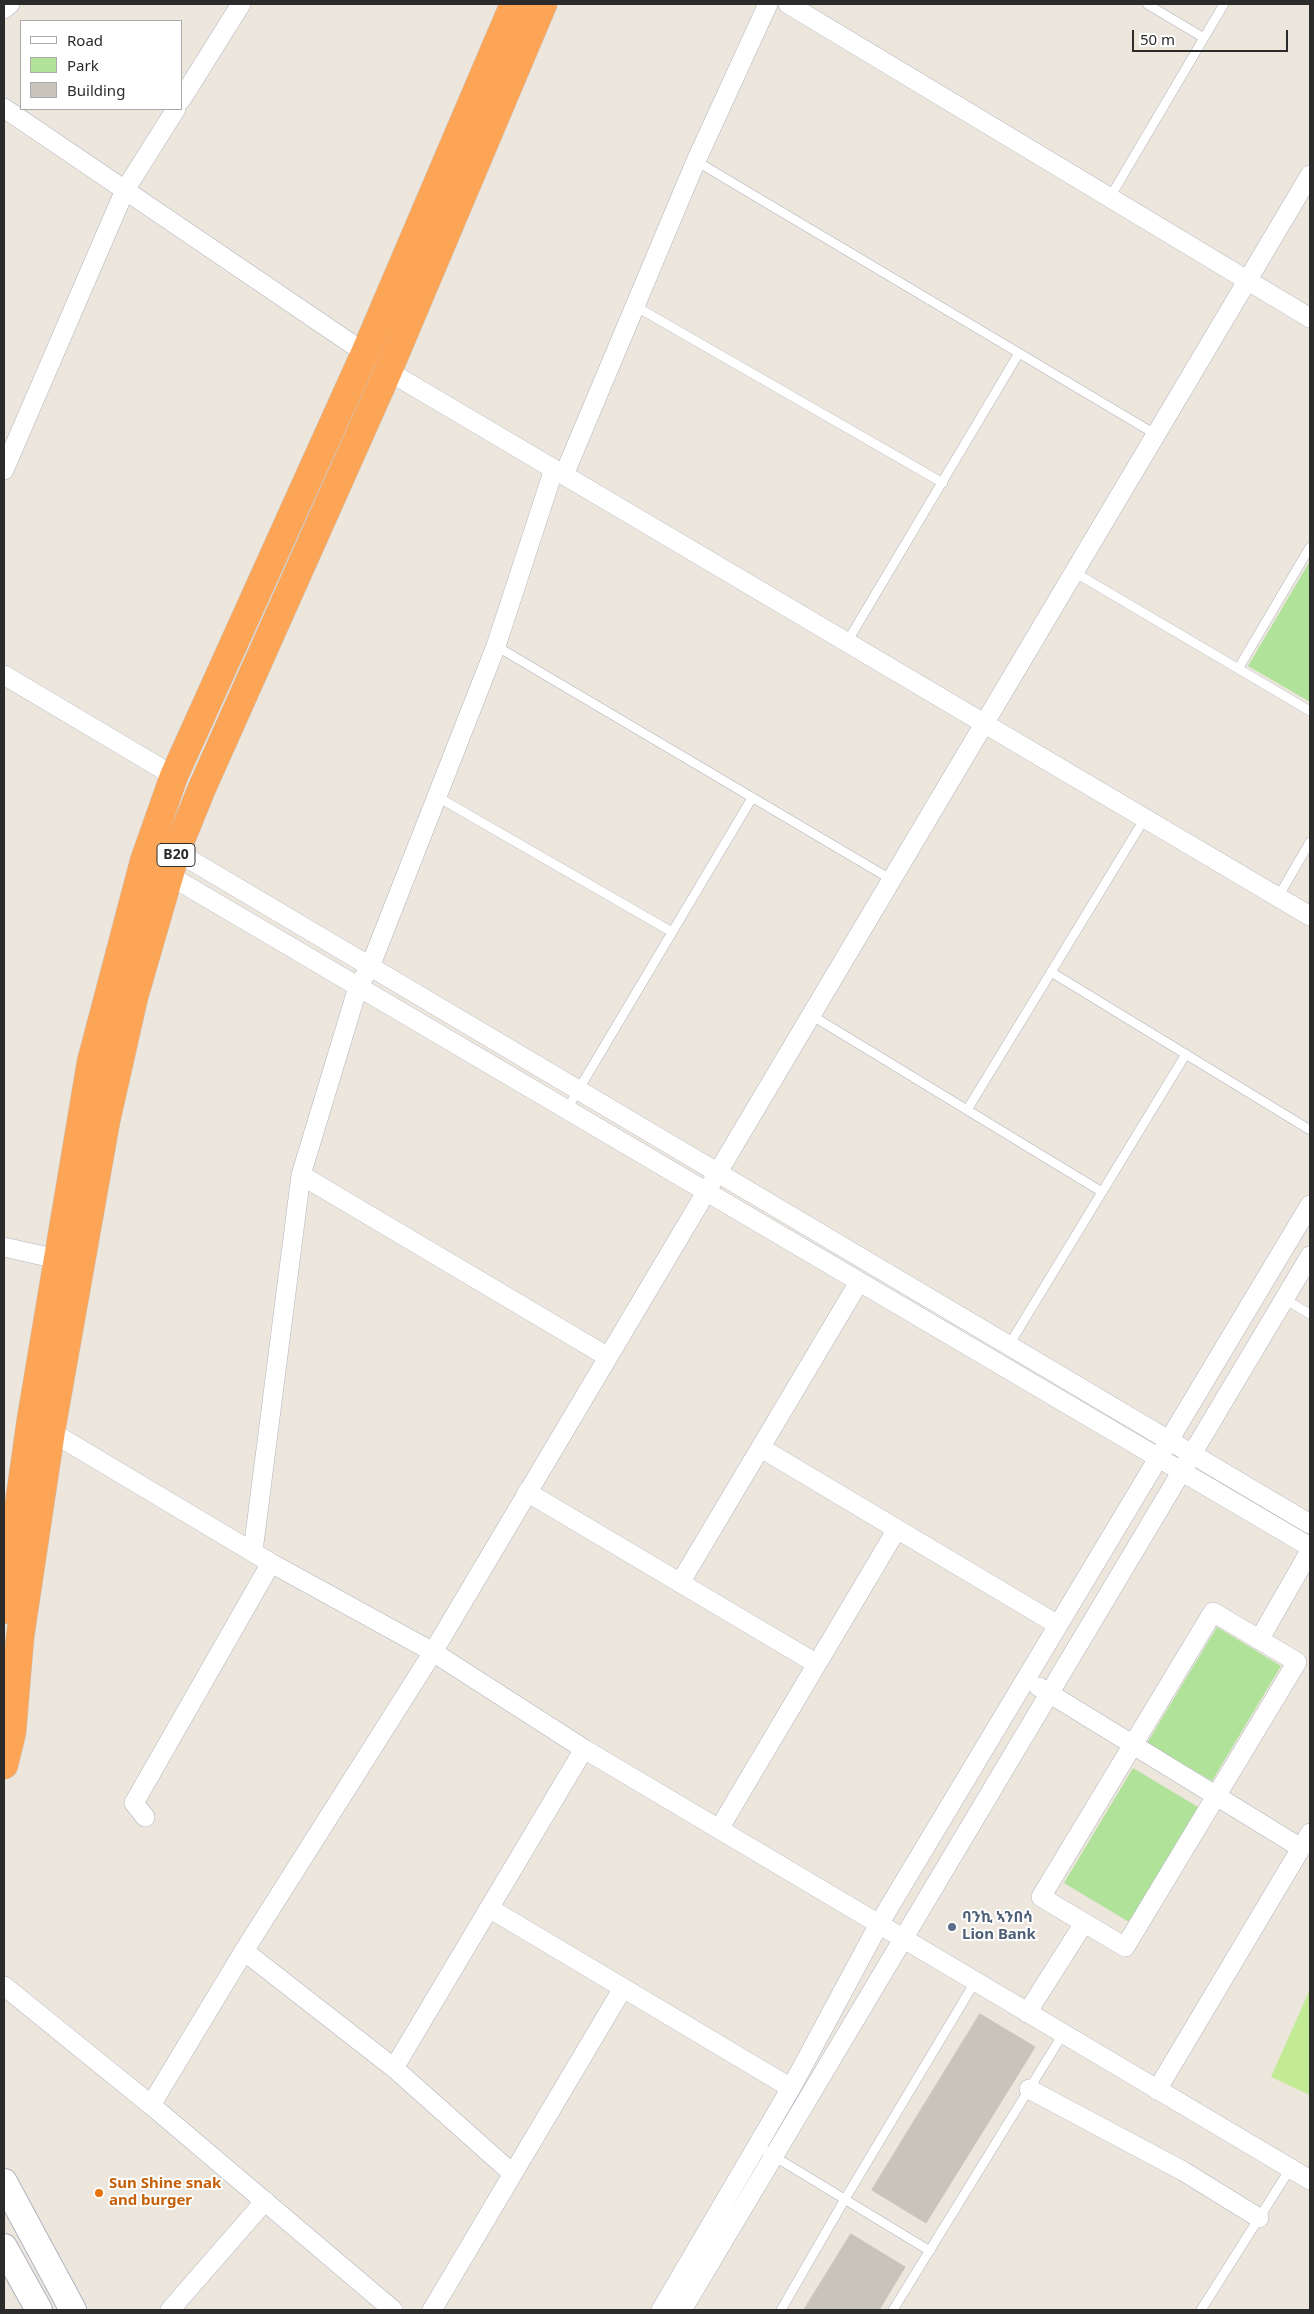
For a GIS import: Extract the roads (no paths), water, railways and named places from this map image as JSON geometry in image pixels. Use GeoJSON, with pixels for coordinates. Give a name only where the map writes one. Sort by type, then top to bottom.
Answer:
{"type":"FeatureCollection","features":[{"type":"Feature","properties":{"kind":"highway","name":"B20"},"geometry":{"type":"LineString","coordinates":[[4,1765],[20,1637],[57,1260],[91,1062],[148,849],[174,776],[365,353],[514,4]]}},
{"type":"Feature","properties":{"kind":"highway","name":"B20"},"geometry":{"type":"LineString","coordinates":[[4,1610],[41,1425],[108,1111],[134,997],[173,864],[202,788],[388,371],[543,4]]}},
{"type":"Feature","properties":{"kind":"highway"},"geometry":{"type":"LineString","coordinates":[[480,82],[505,93]]}},
{"type":"Feature","properties":{"kind":"street"},"geometry":{"type":"LineString","coordinates":[[4,9],[10,4]]}},
{"type":"Feature","properties":{"kind":"street"},"geometry":{"type":"LineString","coordinates":[[182,98],[241,4]]}},
{"type":"Feature","properties":{"kind":"street"},"geometry":{"type":"LineString","coordinates":[[253,1552],[302,1175],[358,987],[370,967],[496,646],[559,472],[635,306],[696,161],[768,4]]}},
{"type":"Feature","properties":{"kind":"street"},"geometry":{"type":"LineString","coordinates":[[788,4],[1109,199],[1310,318]]}},
{"type":"Feature","properties":{"kind":"street"},"geometry":{"type":"LineString","coordinates":[[4,108],[365,353]]}},
{"type":"Feature","properties":{"kind":"street"},"geometry":{"type":"LineString","coordinates":[[4,470],[125,190],[175,110]]}},
{"type":"Feature","properties":{"kind":"street"},"geometry":{"type":"LineString","coordinates":[[151,2105],[244,1951],[432,1652],[1310,175]]}},
{"type":"Feature","properties":{"kind":"street"},"geometry":{"type":"LineString","coordinates":[[388,371],[1310,916]]}},
{"type":"Feature","properties":{"kind":"street"},"geometry":{"type":"LineString","coordinates":[[4,675],[174,776]]}},
{"type":"Feature","properties":{"kind":"street"},"geometry":{"type":"LineString","coordinates":[[148,849],[358,987],[1310,1547]]}},
{"type":"Feature","properties":{"kind":"street"},"geometry":{"type":"LineString","coordinates":[[173,864],[370,967],[1310,1524]]}},
{"type":"Feature","properties":{"kind":"street"},"geometry":{"type":"LineString","coordinates":[[302,1175],[608,1357]]}},
{"type":"Feature","properties":{"kind":"street"},"geometry":{"type":"LineString","coordinates":[[661,2310],[792,2088],[879,1924],[1310,1205]]}},
{"type":"Feature","properties":{"kind":"street"},"geometry":{"type":"LineString","coordinates":[[4,1247],[57,1260]]}},
{"type":"Feature","properties":{"kind":"street"},"geometry":{"type":"LineString","coordinates":[[682,2310],[1310,1256]]}},
{"type":"Feature","properties":{"kind":"street"},"geometry":{"type":"LineString","coordinates":[[680,1583],[859,1282]]}},
{"type":"Feature","properties":{"kind":"street"},"geometry":{"type":"LineString","coordinates":[[41,1425],[253,1552],[432,1652],[584,1749],[1310,2180]]}},
{"type":"Feature","properties":{"kind":"street"},"geometry":{"type":"LineString","coordinates":[[761,1448],[1058,1625]]}},
{"type":"Feature","properties":{"kind":"street"},"geometry":{"type":"LineString","coordinates":[[527,1492],[817,1664]]}},
{"type":"Feature","properties":{"kind":"street"},"geometry":{"type":"LineString","coordinates":[[719,1829],[897,1530]]}},
{"type":"Feature","properties":{"kind":"street"},"geometry":{"type":"LineString","coordinates":[[1259,1640],[1310,1551]]}},
{"type":"Feature","properties":{"kind":"street"},"geometry":{"type":"LineString","coordinates":[[145,1816],[134,1803],[271,1562]]}},
{"type":"Feature","properties":{"kind":"street"},"geometry":{"type":"LineString","coordinates":[[1213,1612],[1296,1662],[1125,1947],[1041,1897],[1133,1745],[1213,1612]]}},
{"type":"Feature","properties":{"kind":"street"},"geometry":{"type":"LineString","coordinates":[[1026,1679],[1216,1796],[1306,1841],[1157,2090]]}},
{"type":"Feature","properties":{"kind":"street"},"geometry":{"type":"LineString","coordinates":[[394,2068],[584,1749]]}},
{"type":"Feature","properties":{"kind":"street"},"geometry":{"type":"LineString","coordinates":[[489,1908],[792,2088]]}},
{"type":"Feature","properties":{"kind":"street"},"geometry":{"type":"LineString","coordinates":[[1028,2013],[1084,1923]]}},
{"type":"Feature","properties":{"kind":"street"},"geometry":{"type":"LineString","coordinates":[[244,1951],[394,2068],[513,2174]]}},
{"type":"Feature","properties":{"kind":"street"},"geometry":{"type":"LineString","coordinates":[[4,1986],[151,2105],[393,2310]]}},
{"type":"Feature","properties":{"kind":"street"},"geometry":{"type":"LineString","coordinates":[[432,2310],[624,1988]]}},
{"type":"Feature","properties":{"kind":"street"},"geometry":{"type":"LineString","coordinates":[[1029,2089],[1183,2171],[1259,2218]]}},
{"type":"Feature","properties":{"kind":"street"},"geometry":{"type":"LineString","coordinates":[[4,2182],[73,2310]]}},
{"type":"Feature","properties":{"kind":"street"},"geometry":{"type":"LineString","coordinates":[[170,2310],[265,2201]]}},
{"type":"Feature","properties":{"kind":"street"},"geometry":{"type":"LineString","coordinates":[[4,2247],[39,2310]]}},
{"type":"Feature","properties":{"kind":"lane"},"geometry":{"type":"LineString","coordinates":[[1147,4],[1204,38]]}},
{"type":"Feature","properties":{"kind":"lane"},"geometry":{"type":"LineString","coordinates":[[1109,199],[1224,4]]}},
{"type":"Feature","properties":{"kind":"lane"},"geometry":{"type":"LineString","coordinates":[[696,161],[1155,434]]}},
{"type":"Feature","properties":{"kind":"lane"},"geometry":{"type":"LineString","coordinates":[[635,306],[943,483]]}},
{"type":"Feature","properties":{"kind":"lane"},"geometry":{"type":"LineString","coordinates":[[847,642],[1019,353]]}},
{"type":"Feature","properties":{"kind":"lane"},"geometry":{"type":"LineString","coordinates":[[1238,669],[1310,548]]}},
{"type":"Feature","properties":{"kind":"lane"},"geometry":{"type":"LineString","coordinates":[[1074,572],[1310,711]]}},
{"type":"Feature","properties":{"kind":"lane"},"geometry":{"type":"LineString","coordinates":[[496,646],[892,880]]}},
{"type":"Feature","properties":{"kind":"lane"},"geometry":{"type":"LineString","coordinates":[[436,796],[672,932]]}},
{"type":"Feature","properties":{"kind":"lane"},"geometry":{"type":"LineString","coordinates":[[567,1109],[752,798]]}},
{"type":"Feature","properties":{"kind":"lane"},"geometry":{"type":"LineString","coordinates":[[968,1110],[1145,818]]}},
{"type":"Feature","properties":{"kind":"lane"},"geometry":{"type":"LineString","coordinates":[[1278,897],[1310,842]]}},
{"type":"Feature","properties":{"kind":"lane"},"geometry":{"type":"LineString","coordinates":[[1052,972],[1310,1130]]}},
{"type":"Feature","properties":{"kind":"lane"},"geometry":{"type":"LineString","coordinates":[[811,1015],[1102,1192]]}},
{"type":"Feature","properties":{"kind":"lane"},"geometry":{"type":"LineString","coordinates":[[1009,1345],[1186,1054]]}},
{"type":"Feature","properties":{"kind":"lane"},"geometry":{"type":"LineString","coordinates":[[1284,1299],[1310,1314]]}},
{"type":"Feature","properties":{"kind":"lane"},"geometry":{"type":"LineString","coordinates":[[781,2310],[975,1982]]}},
{"type":"Feature","properties":{"kind":"lane"},"geometry":{"type":"LineString","coordinates":[[905,2310],[895,2307],[1063,2034]]}},
{"type":"Feature","properties":{"kind":"lane"},"geometry":{"type":"LineString","coordinates":[[757,2146],[930,2251]]}},
{"type":"Feature","properties":{"kind":"lane"},"geometry":{"type":"LineString","coordinates":[[1201,2310],[1290,2169]]}},
{"type":"Feature","properties":{"kind":"place","name":"ባንኪ ኣንበሳ Lion Bank"},"geometry":{"type":"Point","coordinates":[952,1927]}},
{"type":"Feature","properties":{"kind":"place","name":"Sun Shine snak and burger"},"geometry":{"type":"Point","coordinates":[99,2193]}}]}
